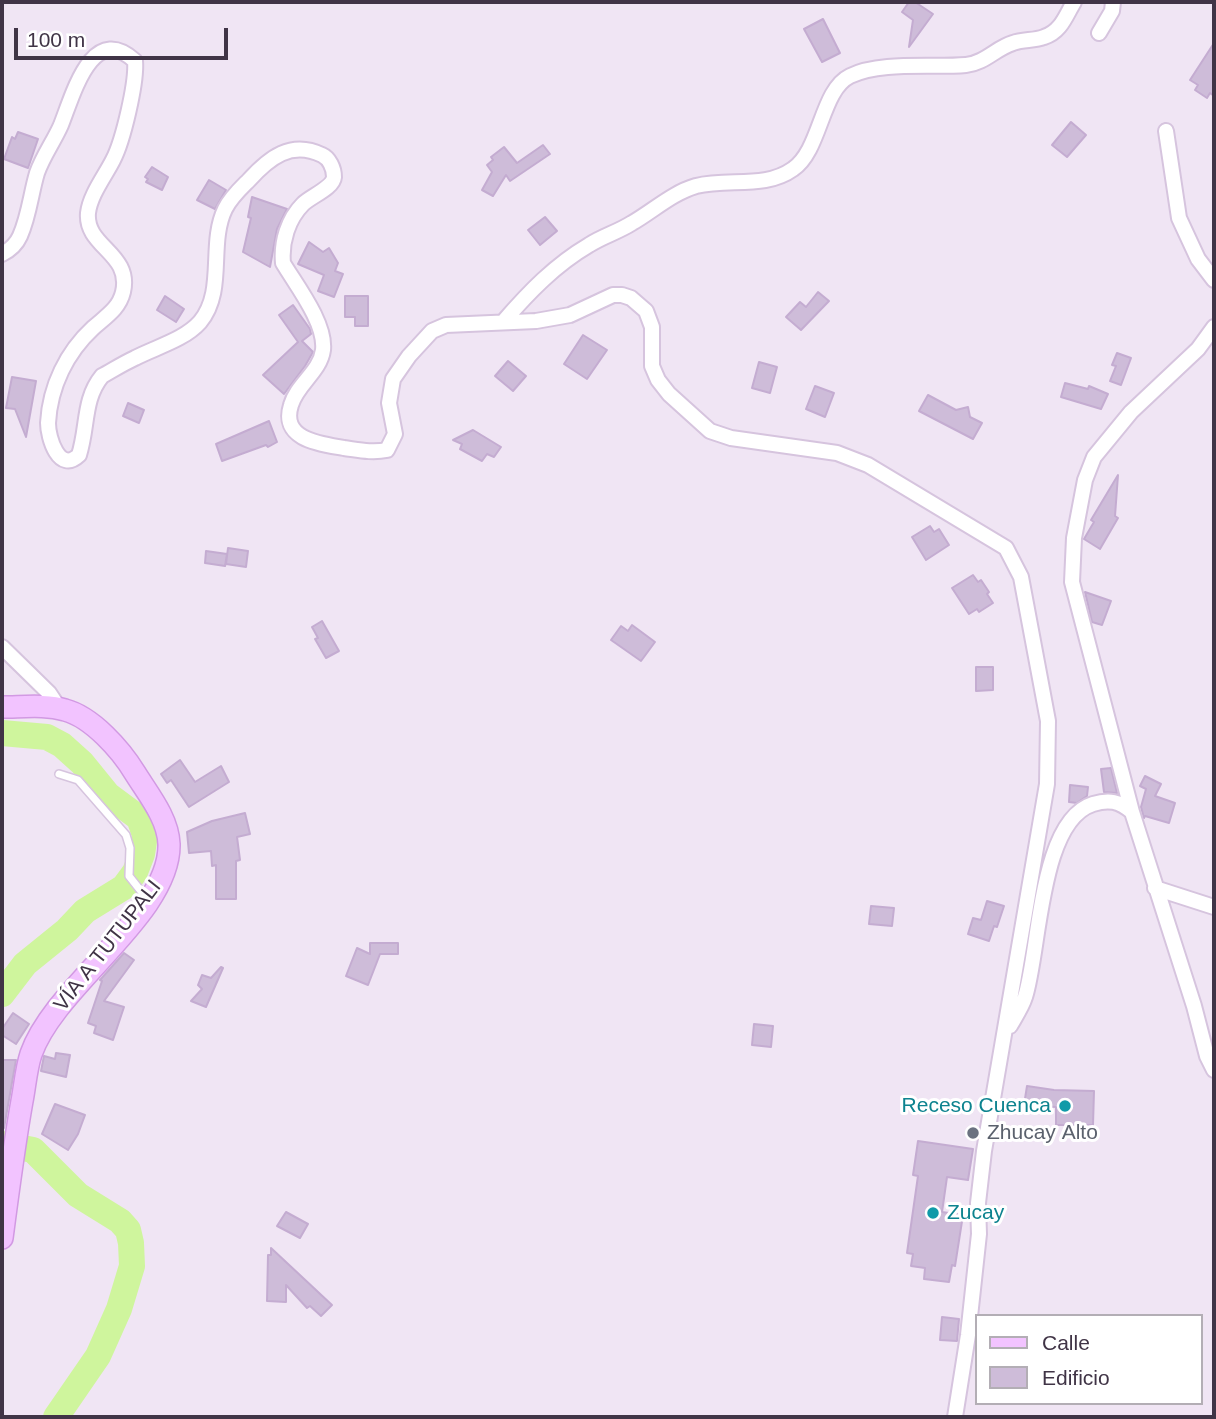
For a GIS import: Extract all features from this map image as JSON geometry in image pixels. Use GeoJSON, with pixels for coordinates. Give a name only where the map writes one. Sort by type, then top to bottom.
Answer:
{"type":"FeatureCollection","features":[{"type":"Feature","properties":{"kind":"street"},"geometry":{"type":"LineString","coordinates":[[503,323],[547,274],[590,244],[632,224],[664,201],[694,187],[771,181],[796,167],[803,161],[813,143],[824,112],[839,86],[848,77],[876,70],[979,62],[1007,45],[1045,37],[1054,32],[1064,22],[1074,2]]}},
{"type":"Feature","properties":{"kind":"street"},"geometry":{"type":"LineString","coordinates":[[1099,33],[1112,11],[1113,2]]}},
{"type":"Feature","properties":{"kind":"street"},"geometry":{"type":"LineString","coordinates":[[2,254],[11,250],[20,236],[38,172],[82,72],[94,57],[105,49],[125,51],[135,61],[135,83],[115,156],[88,211],[92,232],[119,262],[123,271],[123,292],[118,305],[73,349],[53,392],[48,433],[54,450],[60,457],[66,460],[75,459],[79,454],[88,400],[93,387],[102,376],[187,333],[204,316],[210,305],[220,224],[234,195],[260,167],[282,152],[294,148],[308,149],[325,156],[330,162],[334,177],[332,183],[297,211],[286,233],[282,253],[283,263],[316,319],[323,341],[319,361],[294,396],[290,411],[295,430],[310,443],[376,452],[387,450],[395,434],[389,403],[393,379],[432,331],[446,325],[536,321],[570,315],[613,295],[631,298],[646,311],[652,327],[652,366],[658,380],[669,394],[710,431],[731,438],[837,453],[868,465],[1006,548],[1021,577],[1048,721],[1047,784],[984,1151],[978,1203],[979,1234],[968,1335],[955,1417]]}},
{"type":"Feature","properties":{"kind":"street"},"geometry":{"type":"LineString","coordinates":[[1166,131],[1179,218],[1198,259],[1214,280]]}},
{"type":"Feature","properties":{"kind":"street"},"geometry":{"type":"LineString","coordinates":[[1214,327],[1198,349],[1131,412],[1094,457],[1085,480],[1074,538],[1072,582],[1132,812],[1149,861],[1154,888],[1194,1006],[1207,1056],[1214,1069]]}},
{"type":"Feature","properties":{"kind":"street"},"geometry":{"type":"LineString","coordinates":[[2,647],[49,693],[59,708]]}},
{"type":"Feature","properties":{"kind":"street","name":"VÍA A TUTUPALI"},"geometry":{"type":"LineString","coordinates":[[2,707],[69,710],[100,730],[128,761],[159,812],[169,843],[167,869],[124,933],[75,986],[40,1035],[31,1055],[2,1238]]}},
{"type":"Feature","properties":{"kind":"street"},"geometry":{"type":"LineString","coordinates":[[1004,1036],[1025,1000],[1038,938],[1042,895],[1058,840],[1071,820],[1085,807],[1104,801],[1121,803],[1132,812]]}},
{"type":"Feature","properties":{"kind":"street"},"geometry":{"type":"LineString","coordinates":[[1154,888],[1214,907]]}},
{"type":"Feature","properties":{"kind":"lane"},"geometry":{"type":"LineString","coordinates":[[59,774],[78,780],[126,835],[130,848],[129,876],[146,898]]}},
{"type":"Feature","properties":{"kind":"building"},"geometry":{"type":"Polygon","coordinates":[[[909,2],[915,2],[933,14],[909,47],[913,20],[902,12],[909,2]]]}},
{"type":"Feature","properties":{"kind":"building"},"geometry":{"type":"Polygon","coordinates":[[[823,19],[840,53],[822,62],[804,29],[823,19]]]}},
{"type":"Feature","properties":{"kind":"building"},"geometry":{"type":"Polygon","coordinates":[[[1214,43],[1214,96],[1210,93],[1207,98],[1195,90],[1198,85],[1190,80],[1214,43]]]}},
{"type":"Feature","properties":{"kind":"building"},"geometry":{"type":"Polygon","coordinates":[[[1071,122],[1086,135],[1067,157],[1052,145],[1071,122]]]}},
{"type":"Feature","properties":{"kind":"building"},"geometry":{"type":"Polygon","coordinates":[[[18,132],[38,139],[28,168],[4,159],[12,137],[15,139],[18,132]]]}},
{"type":"Feature","properties":{"kind":"building"},"geometry":{"type":"Polygon","coordinates":[[[543,145],[550,154],[510,181],[506,175],[493,196],[482,190],[492,172],[487,165],[493,160],[491,157],[504,147],[517,163],[543,145]]]}},
{"type":"Feature","properties":{"kind":"building"},"geometry":{"type":"Polygon","coordinates":[[[152,167],[168,177],[162,190],[146,182],[148,179],[145,177],[152,167]]]}},
{"type":"Feature","properties":{"kind":"building"},"geometry":{"type":"Polygon","coordinates":[[[209,180],[226,190],[215,209],[197,200],[209,180]]]}},
{"type":"Feature","properties":{"kind":"building"},"geometry":{"type":"Polygon","coordinates":[[[252,197],[287,209],[277,229],[270,267],[243,252],[251,218],[248,217],[252,197]]]}},
{"type":"Feature","properties":{"kind":"building"},"geometry":{"type":"Polygon","coordinates":[[[545,217],[557,231],[540,245],[528,230],[545,217]]]}},
{"type":"Feature","properties":{"kind":"building"},"geometry":{"type":"Polygon","coordinates":[[[309,242],[323,252],[329,248],[338,263],[335,271],[343,274],[334,297],[318,291],[324,275],[298,264],[309,242]]]}},
{"type":"Feature","properties":{"kind":"building"},"geometry":{"type":"Polygon","coordinates":[[[818,292],[829,301],[801,330],[786,317],[800,302],[806,307],[818,292]]]}},
{"type":"Feature","properties":{"kind":"building"},"geometry":{"type":"Polygon","coordinates":[[[165,296],[184,309],[176,322],[157,310],[165,296]]]}},
{"type":"Feature","properties":{"kind":"building"},"geometry":{"type":"Polygon","coordinates":[[[345,296],[368,296],[368,326],[355,326],[355,317],[345,317],[345,296]]]}},
{"type":"Feature","properties":{"kind":"building"},"geometry":{"type":"Polygon","coordinates":[[[293,305],[310,329],[311,334],[302,341],[313,352],[284,394],[263,375],[298,342],[279,315],[293,305]]]}},
{"type":"Feature","properties":{"kind":"building"},"geometry":{"type":"Polygon","coordinates":[[[583,335],[607,350],[587,379],[564,364],[583,335]]]}},
{"type":"Feature","properties":{"kind":"building"},"geometry":{"type":"Polygon","coordinates":[[[1117,353],[1131,358],[1121,385],[1110,381],[1116,366],[1112,365],[1117,353]]]}},
{"type":"Feature","properties":{"kind":"building"},"geometry":{"type":"Polygon","coordinates":[[[508,361],[526,376],[513,391],[495,376],[508,361]]]}},
{"type":"Feature","properties":{"kind":"building"},"geometry":{"type":"Polygon","coordinates":[[[759,362],[777,367],[770,393],[752,388],[759,362]]]}},
{"type":"Feature","properties":{"kind":"building"},"geometry":{"type":"Polygon","coordinates":[[[12,377],[36,381],[26,437],[15,409],[6,408],[12,377]]]}},
{"type":"Feature","properties":{"kind":"building"},"geometry":{"type":"Polygon","coordinates":[[[1065,383],[1088,389],[1089,386],[1108,394],[1101,409],[1061,397],[1065,383]]]}},
{"type":"Feature","properties":{"kind":"building"},"geometry":{"type":"Polygon","coordinates":[[[815,386],[834,393],[825,417],[806,409],[815,386]]]}},
{"type":"Feature","properties":{"kind":"building"},"geometry":{"type":"Polygon","coordinates":[[[928,395],[956,410],[968,407],[970,417],[982,423],[973,439],[919,411],[928,395]]]}},
{"type":"Feature","properties":{"kind":"building"},"geometry":{"type":"Polygon","coordinates":[[[128,403],[144,410],[139,423],[123,416],[128,403]]]}},
{"type":"Feature","properties":{"kind":"building"},"geometry":{"type":"Polygon","coordinates":[[[269,421],[277,442],[222,461],[216,444],[269,421]]]}},
{"type":"Feature","properties":{"kind":"building"},"geometry":{"type":"Polygon","coordinates":[[[473,430],[501,447],[494,457],[487,454],[482,461],[460,449],[462,444],[453,440],[473,430]]]}},
{"type":"Feature","properties":{"kind":"building"},"geometry":{"type":"Polygon","coordinates":[[[1118,475],[1115,516],[1118,518],[1100,549],[1084,539],[1094,522],[1091,520],[1118,475]]]}},
{"type":"Feature","properties":{"kind":"building"},"geometry":{"type":"Polygon","coordinates":[[[930,526],[934,532],[939,529],[949,545],[926,560],[912,537],[930,526]]]}},
{"type":"Feature","properties":{"kind":"building"},"geometry":{"type":"Polygon","coordinates":[[[228,548],[248,551],[246,567],[226,564],[228,548]]]}},
{"type":"Feature","properties":{"kind":"building"},"geometry":{"type":"Polygon","coordinates":[[[206,551],[227,554],[225,566],[205,563],[206,551]]]}},
{"type":"Feature","properties":{"kind":"building"},"geometry":{"type":"Polygon","coordinates":[[[973,575],[978,582],[981,580],[993,603],[979,612],[977,609],[969,614],[952,588],[973,575]]]}},
{"type":"Feature","properties":{"kind":"building"},"geometry":{"type":"Polygon","coordinates":[[[1085,592],[1111,601],[1102,625],[1092,622],[1085,592]]]}},
{"type":"Feature","properties":{"kind":"building"},"geometry":{"type":"Polygon","coordinates":[[[322,621],[339,651],[326,658],[315,639],[318,638],[312,627],[322,621]]]}},
{"type":"Feature","properties":{"kind":"building"},"geometry":{"type":"Polygon","coordinates":[[[632,625],[655,642],[641,661],[611,640],[621,626],[628,631],[632,625]]]}},
{"type":"Feature","properties":{"kind":"building"},"geometry":{"type":"Polygon","coordinates":[[[976,667],[993,667],[993,690],[976,691],[976,667]]]}},
{"type":"Feature","properties":{"kind":"building"},"geometry":{"type":"Polygon","coordinates":[[[180,760],[195,782],[221,766],[229,782],[189,807],[171,780],[167,783],[161,774],[180,760]]]}},
{"type":"Feature","properties":{"kind":"building"},"geometry":{"type":"Polygon","coordinates":[[[1111,768],[1117,793],[1104,792],[1101,769],[1111,768]]]}},
{"type":"Feature","properties":{"kind":"building"},"geometry":{"type":"Polygon","coordinates":[[[1145,776],[1161,784],[1155,796],[1175,803],[1169,823],[1145,816],[1144,818],[1141,807],[1146,789],[1140,786],[1145,776]]]}},
{"type":"Feature","properties":{"kind":"building"},"geometry":{"type":"Polygon","coordinates":[[[1070,785],[1088,787],[1087,796],[1077,803],[1069,802],[1070,785]]]}},
{"type":"Feature","properties":{"kind":"building"},"geometry":{"type":"Polygon","coordinates":[[[245,813],[250,834],[237,837],[240,860],[236,861],[236,899],[216,899],[216,865],[212,866],[211,851],[189,853],[187,832],[212,821],[245,813]]]}},
{"type":"Feature","properties":{"kind":"building"},"geometry":{"type":"Polygon","coordinates":[[[987,901],[1004,906],[989,941],[968,934],[973,918],[981,920],[987,901]]]}},
{"type":"Feature","properties":{"kind":"building"},"geometry":{"type":"Polygon","coordinates":[[[871,906],[894,908],[892,926],[869,924],[871,906]]]}},
{"type":"Feature","properties":{"kind":"building"},"geometry":{"type":"Polygon","coordinates":[[[370,943],[398,943],[398,954],[380,954],[368,985],[346,976],[357,948],[370,954],[370,943]]]}},
{"type":"Feature","properties":{"kind":"building"},"geometry":{"type":"Polygon","coordinates":[[[124,953],[134,960],[104,1001],[124,1007],[113,1040],[94,1033],[96,1026],[88,1023],[102,981],[100,980],[124,953]]]}},
{"type":"Feature","properties":{"kind":"building"},"geometry":{"type":"Polygon","coordinates":[[[223,968],[206,1007],[191,1001],[202,989],[198,985],[202,975],[211,978],[223,968]]]}},
{"type":"Feature","properties":{"kind":"building"},"geometry":{"type":"Polygon","coordinates":[[[13,1013],[29,1024],[16,1044],[2,1035],[2,1029],[13,1013]]]}},
{"type":"Feature","properties":{"kind":"building"},"geometry":{"type":"Polygon","coordinates":[[[754,1024],[773,1026],[771,1047],[752,1045],[754,1024]]]}},
{"type":"Feature","properties":{"kind":"building"},"geometry":{"type":"Polygon","coordinates":[[[56,1053],[70,1055],[66,1077],[41,1071],[44,1056],[55,1059],[56,1053]]]}},
{"type":"Feature","properties":{"kind":"building"},"geometry":{"type":"Polygon","coordinates":[[[2,1060],[16,1060],[4,1128],[2,1128],[2,1060]]]}},
{"type":"Feature","properties":{"kind":"building","name":"Receso Cuenca"},"geometry":{"type":"Polygon","coordinates":[[[1027,1086],[1094,1091],[1093,1125],[1056,1125],[1056,1107],[1024,1105],[1027,1086]]]}},
{"type":"Feature","properties":{"kind":"building"},"geometry":{"type":"Polygon","coordinates":[[[55,1104],[85,1115],[68,1150],[42,1134],[55,1104]]]}},
{"type":"Feature","properties":{"kind":"building","name":"Zucay"},"geometry":{"type":"Polygon","coordinates":[[[918,1141],[973,1149],[968,1180],[947,1177],[942,1212],[963,1215],[955,1266],[952,1265],[949,1282],[924,1279],[925,1268],[911,1266],[913,1254],[907,1253],[918,1176],[913,1175],[918,1141]]]}},
{"type":"Feature","properties":{"kind":"building"},"geometry":{"type":"Polygon","coordinates":[[[286,1212],[308,1224],[300,1238],[277,1226],[286,1212]]]}},
{"type":"Feature","properties":{"kind":"building"},"geometry":{"type":"Polygon","coordinates":[[[271,1248],[332,1305],[321,1316],[310,1306],[307,1308],[286,1285],[286,1302],[267,1301],[268,1255],[271,1255],[271,1248]]]}},
{"type":"Feature","properties":{"kind":"building"},"geometry":{"type":"Polygon","coordinates":[[[942,1317],[959,1319],[957,1341],[940,1340],[942,1317]]]}},
{"type":"Feature","properties":{"kind":"waterway"},"geometry":{"type":"LineString","coordinates":[[2,733],[47,737],[62,745],[82,763],[108,795],[139,818],[145,835],[135,872],[124,887],[85,911],[67,930],[25,964],[2,994]]}},
{"type":"Feature","properties":{"kind":"waterway"},"geometry":{"type":"LineString","coordinates":[[2,1144],[33,1150],[78,1195],[120,1221],[128,1230],[131,1243],[132,1266],[119,1309],[98,1356],[56,1417]]}},
{"type":"Feature","properties":{"kind":"place","name":"Receso Cuenca"},"geometry":{"type":"Point","coordinates":[1065,1106]}},
{"type":"Feature","properties":{"kind":"place","name":"Zhucay Alto"},"geometry":{"type":"Point","coordinates":[973,1133]}},
{"type":"Feature","properties":{"kind":"place","name":"Zucay"},"geometry":{"type":"Point","coordinates":[933,1213]}}]}
